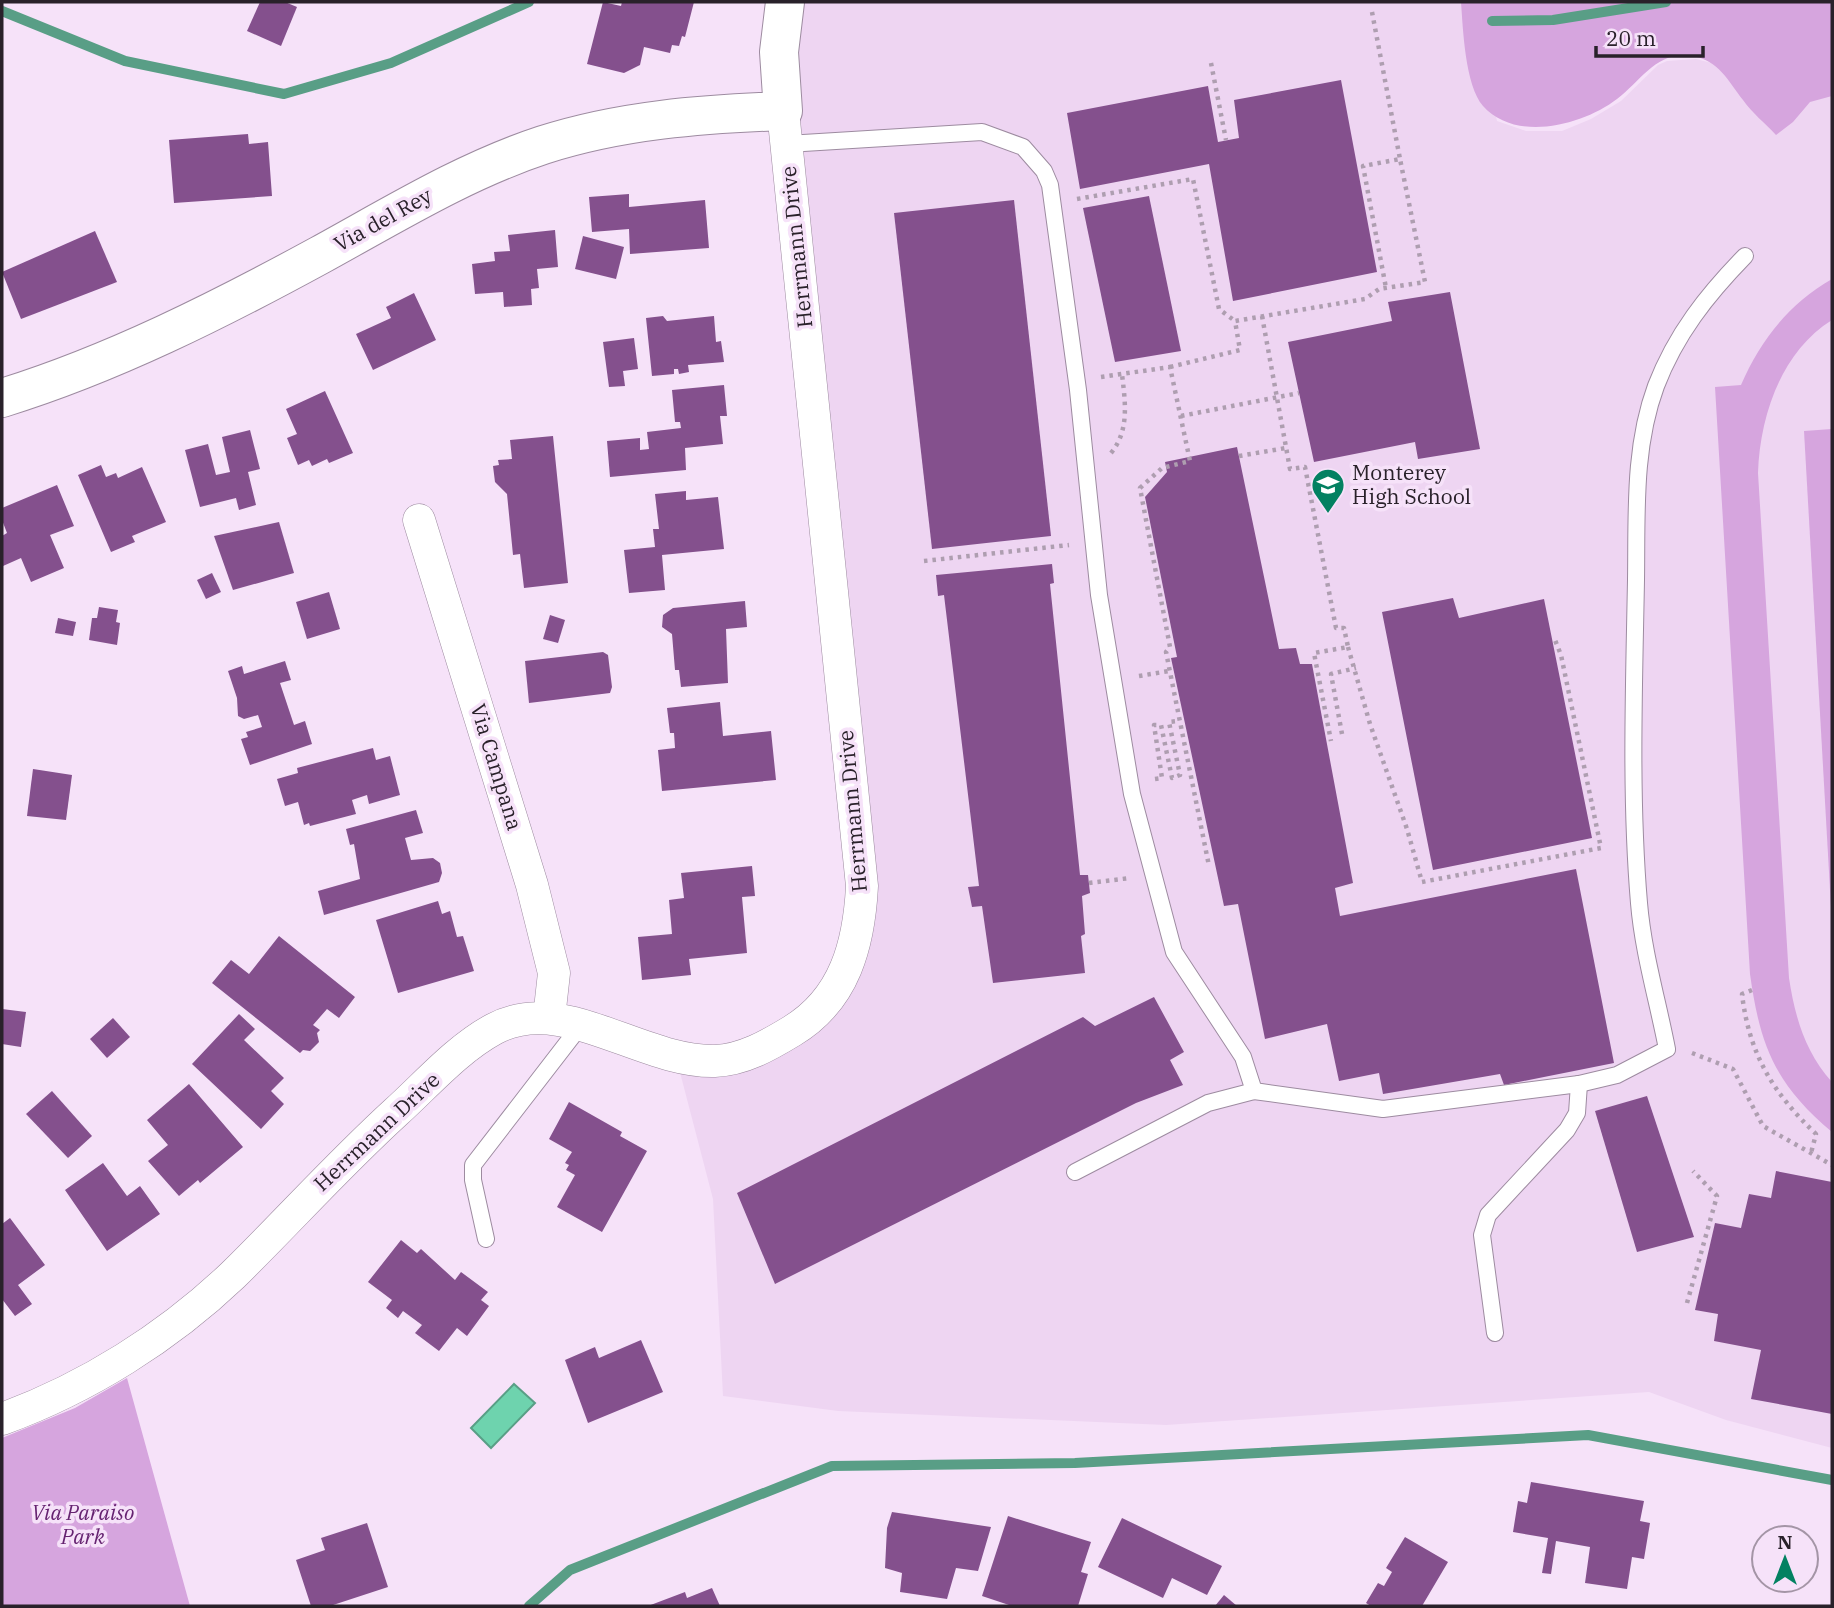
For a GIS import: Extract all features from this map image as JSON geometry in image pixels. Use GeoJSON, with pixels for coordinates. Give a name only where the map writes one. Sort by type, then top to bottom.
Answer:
{"type":"FeatureCollection","features":[{"type":"Feature","properties":{"kind":"street","name":"Herrmann Drive"},"geometry":{"type":"LineString","coordinates":[[2,1419],[73,1388],[178,1322],[231,1276],[367,1138],[470,1046],[493,1030],[513,1021],[550,1018],[581,1025],[676,1058],[717,1061],[732,1059],[778,1039],[814,1015],[836,990],[854,948],[862,886],[785,127],[779,52],[785,2]]}},
{"type":"Feature","properties":{"kind":"street","name":"Via del Rey"},"geometry":{"type":"LineString","coordinates":[[2,398],[176,328],[238,299],[449,184],[518,154],[600,130],[666,118],[785,127]]}},
{"type":"Feature","properties":{"kind":"street","name":"Via Campana"},"geometry":{"type":"LineString","coordinates":[[419,520],[532,885],[554,973],[550,1018]]}},
{"type":"Feature","properties":{"kind":"lane"},"geometry":{"type":"LineString","coordinates":[[785,127],[982,132],[1023,147],[1044,171],[1052,203],[1094,542],[1130,784],[1151,875],[1174,952],[1243,1058],[1254,1091]]}},
{"type":"Feature","properties":{"kind":"lane"},"geometry":{"type":"LineString","coordinates":[[1075,1171],[1208,1103],[1254,1091],[1382,1109],[1579,1084],[1617,1075],[1667,1049],[1639,906],[1635,830],[1632,736],[1640,447],[1656,386],[1684,326],[1706,296],[1745,256]]}},
{"type":"Feature","properties":{"kind":"lane"},"geometry":{"type":"LineString","coordinates":[[486,1239],[473,1180],[473,1165],[581,1025]]}},
{"type":"Feature","properties":{"kind":"lane"},"geometry":{"type":"LineString","coordinates":[[1495,1333],[1482,1234],[1488,1215],[1567,1130],[1577,1113],[1579,1084]]}},
{"type":"Feature","properties":{"kind":"path"},"geometry":{"type":"LineString","coordinates":[[1052,203],[1193,179],[1219,309],[1236,321],[1365,299],[1386,288],[1425,282],[1372,12]]}},
{"type":"Feature","properties":{"kind":"path"},"geometry":{"type":"LineString","coordinates":[[1211,63],[1226,140]]}},
{"type":"Feature","properties":{"kind":"path"},"geometry":{"type":"LineString","coordinates":[[1386,288],[1363,166],[1400,159]]}},
{"type":"Feature","properties":{"kind":"path"},"geometry":{"type":"LineString","coordinates":[[1262,316],[1290,469],[1306,467],[1336,628],[1344,628],[1370,724],[1407,829],[1422,882],[1601,848],[1567,679],[1555,640]]}},
{"type":"Feature","properties":{"kind":"path"},"geometry":{"type":"LineString","coordinates":[[1076,381],[1170,366],[1240,350],[1236,321]]}},
{"type":"Feature","properties":{"kind":"path"},"geometry":{"type":"LineString","coordinates":[[1170,366],[1190,461],[1162,468],[1140,488],[1170,647],[1166,652],[1178,721],[1209,866]]}},
{"type":"Feature","properties":{"kind":"path"},"geometry":{"type":"LineString","coordinates":[[1086,468],[1107,457],[1122,435],[1125,419],[1122,374]]}},
{"type":"Feature","properties":{"kind":"path"},"geometry":{"type":"LineString","coordinates":[[1181,416],[1299,393]]}},
{"type":"Feature","properties":{"kind":"path"},"geometry":{"type":"LineString","coordinates":[[1239,456],[1286,448]]}},
{"type":"Feature","properties":{"kind":"path"},"geometry":{"type":"LineString","coordinates":[[924,561],[1094,542]]}},
{"type":"Feature","properties":{"kind":"path"},"geometry":{"type":"LineString","coordinates":[[1331,741],[1314,653],[1348,647]]}},
{"type":"Feature","properties":{"kind":"path"},"geometry":{"type":"LineString","coordinates":[[1342,734],[1331,674],[1356,668]]}},
{"type":"Feature","properties":{"kind":"path"},"geometry":{"type":"LineString","coordinates":[[1130,784],[1162,778],[1154,725],[1161,725],[1172,778],[1180,775],[1169,722],[1178,721]]}},
{"type":"Feature","properties":{"kind":"path"},"geometry":{"type":"LineString","coordinates":[[1089,883],[1151,875]]}},
{"type":"Feature","properties":{"kind":"path"},"geometry":{"type":"LineString","coordinates":[[1752,990],[1742,994],[1746,1027],[1784,1103],[1816,1134],[1811,1153]]}},
{"type":"Feature","properties":{"kind":"path"},"geometry":{"type":"LineString","coordinates":[[1667,1049],[1697,1054],[1733,1069],[1763,1126],[1832,1165]]}},
{"type":"Feature","properties":{"kind":"path"},"geometry":{"type":"LineString","coordinates":[[1687,1303],[1717,1196],[1693,1171]]}},
{"type":"Feature","properties":{"kind":"shaded area","name":"Monterey High School"},"geometry":{"type":"Polygon","coordinates":[[[785,2],[1472,2],[1497,121],[1526,131],[1562,131],[1591,119],[1621,101],[1658,65],[1667,61],[1696,59],[1832,94],[1832,1448],[1726,1420],[1649,1392],[1166,1425],[838,1411],[723,1396],[713,1199],[676,1057],[778,1039],[854,948],[785,2]]]}},
{"type":"Feature","properties":{"kind":"shaded area"},"geometry":{"type":"Polygon","coordinates":[[[514,1384],[535,1403],[491,1448],[471,1428],[514,1384]]]}},
{"type":"Feature","properties":{"kind":"green space"},"geometry":{"type":"Polygon","coordinates":[[[1461,2],[1832,2],[1832,96],[1810,102],[1793,122],[1776,135],[1750,109],[1716,67],[1701,58],[1680,55],[1659,62],[1617,99],[1586,116],[1550,126],[1513,124],[1497,117],[1483,106],[1477,97],[1466,56],[1461,2]]]}},
{"type":"Feature","properties":{"kind":"green space"},"geometry":{"type":"Polygon","coordinates":[[[1832,279],[1832,320],[1814,333],[1799,349],[1777,387],[1763,430],[1758,473],[1789,978],[1794,1006],[1808,1046],[1832,1082],[1832,1132],[1797,1097],[1773,1062],[1759,1022],[1750,974],[1715,387],[1741,385],[1767,338],[1778,324],[1802,300],[1832,279]]]}},
{"type":"Feature","properties":{"kind":"green space"},"geometry":{"type":"Polygon","coordinates":[[[1832,429],[1832,925],[1804,431],[1832,429]]]}},
{"type":"Feature","properties":{"kind":"green space","name":"Via Paraiso Park"},"geometry":{"type":"Polygon","coordinates":[[[127,1378],[190,1606],[2,1606],[2,1438],[75,1408],[127,1378]]]}},
{"type":"Feature","properties":{"kind":"building"},"geometry":{"type":"Polygon","coordinates":[[[260,2],[285,2],[297,7],[281,46],[247,31],[260,2]]]}},
{"type":"Feature","properties":{"kind":"building"},"geometry":{"type":"Polygon","coordinates":[[[603,2],[621,6],[622,2],[694,2],[685,37],[682,36],[679,46],[672,45],[670,53],[644,47],[640,65],[624,73],[587,64],[603,2]]]}},
{"type":"Feature","properties":{"kind":"building"},"geometry":{"type":"Polygon","coordinates":[[[1341,80],[1377,272],[1233,301],[1209,164],[1080,189],[1067,113],[1208,86],[1218,142],[1239,138],[1234,100],[1341,80]]]}},
{"type":"Feature","properties":{"kind":"building"},"geometry":{"type":"Polygon","coordinates":[[[248,134],[249,144],[268,142],[272,196],[174,203],[169,140],[248,134]]]}},
{"type":"Feature","properties":{"kind":"building"},"geometry":{"type":"Polygon","coordinates":[[[629,194],[629,207],[705,200],[709,248],[630,254],[629,229],[592,232],[589,197],[629,194]]]}},
{"type":"Feature","properties":{"kind":"building"},"geometry":{"type":"Polygon","coordinates":[[[1149,196],[1181,351],[1115,362],[1083,208],[1149,196]]]}},
{"type":"Feature","properties":{"kind":"building"},"geometry":{"type":"Polygon","coordinates":[[[1014,200],[1051,536],[932,549],[894,213],[1014,200]]]}},
{"type":"Feature","properties":{"kind":"building"},"geometry":{"type":"Polygon","coordinates":[[[555,230],[558,267],[537,269],[539,288],[531,289],[532,305],[504,307],[503,292],[475,294],[472,264],[495,261],[494,252],[510,251],[508,235],[555,230]]]}},
{"type":"Feature","properties":{"kind":"building"},"geometry":{"type":"Polygon","coordinates":[[[95,231],[117,282],[21,319],[2,272],[95,231]]]}},
{"type":"Feature","properties":{"kind":"building"},"geometry":{"type":"Polygon","coordinates":[[[583,236],[624,247],[616,279],[575,269],[583,236]]]}},
{"type":"Feature","properties":{"kind":"building"},"geometry":{"type":"Polygon","coordinates":[[[1450,292],[1480,449],[1418,459],[1415,442],[1314,462],[1288,342],[1392,321],[1388,302],[1450,292]]]}},
{"type":"Feature","properties":{"kind":"building"},"geometry":{"type":"Polygon","coordinates":[[[414,293],[436,340],[373,370],[356,334],[391,318],[386,307],[414,293]]]}},
{"type":"Feature","properties":{"kind":"building"},"geometry":{"type":"Polygon","coordinates":[[[663,316],[667,321],[714,316],[716,342],[721,341],[724,362],[688,365],[689,372],[679,374],[678,369],[674,369],[674,374],[652,376],[646,318],[663,316]]]}},
{"type":"Feature","properties":{"kind":"building"},"geometry":{"type":"Polygon","coordinates":[[[634,338],[638,369],[623,371],[625,386],[609,387],[603,342],[634,338]]]}},
{"type":"Feature","properties":{"kind":"building"},"geometry":{"type":"Polygon","coordinates":[[[724,385],[727,416],[720,416],[723,444],[685,448],[686,470],[610,477],[607,441],[640,438],[640,450],[649,449],[647,432],[681,428],[680,422],[675,422],[672,390],[724,385]]]}},
{"type":"Feature","properties":{"kind":"building"},"geometry":{"type":"Polygon","coordinates":[[[325,391],[353,453],[329,463],[327,459],[312,466],[309,460],[298,465],[287,438],[297,434],[286,409],[325,391]]]}},
{"type":"Feature","properties":{"kind":"building"},"geometry":{"type":"Polygon","coordinates":[[[250,430],[260,469],[248,472],[256,505],[239,510],[236,498],[200,507],[185,450],[208,444],[216,475],[230,472],[222,437],[250,430]]]}},
{"type":"Feature","properties":{"kind":"building"},"geometry":{"type":"Polygon","coordinates":[[[553,436],[568,583],[524,588],[520,554],[513,555],[507,494],[495,482],[493,466],[499,465],[498,460],[512,459],[510,440],[553,436]]]}},
{"type":"Feature","properties":{"kind":"building"},"geometry":{"type":"Polygon","coordinates":[[[1237,447],[1279,649],[1296,648],[1300,664],[1312,664],[1353,883],[1335,888],[1340,916],[1576,869],[1614,1063],[1504,1085],[1500,1074],[1383,1094],[1379,1073],[1339,1081],[1327,1024],[1265,1039],[1238,904],[1224,906],[1171,658],[1177,657],[1145,497],[1167,472],[1165,462],[1237,447]]]}},
{"type":"Feature","properties":{"kind":"building"},"geometry":{"type":"Polygon","coordinates":[[[101,465],[106,477],[116,473],[118,478],[142,467],[166,522],[132,536],[135,542],[111,552],[78,475],[101,465]]]}},
{"type":"Feature","properties":{"kind":"building"},"geometry":{"type":"Polygon","coordinates":[[[57,485],[74,526],[50,535],[64,568],[31,582],[21,558],[3,566],[2,564],[2,536],[7,533],[2,520],[2,508],[57,485]]]}},
{"type":"Feature","properties":{"kind":"building"},"geometry":{"type":"Polygon","coordinates":[[[686,491],[686,500],[718,497],[724,549],[662,555],[665,590],[629,593],[624,550],[655,547],[653,529],[659,529],[655,494],[686,491]]]}},
{"type":"Feature","properties":{"kind":"building"},"geometry":{"type":"Polygon","coordinates":[[[279,522],[294,573],[233,590],[214,536],[279,522]]]}},
{"type":"Feature","properties":{"kind":"building"},"geometry":{"type":"Polygon","coordinates":[[[1052,564],[1054,583],[1050,584],[1080,875],[1088,875],[1090,893],[1082,896],[1085,934],[1081,936],[1085,973],[993,983],[982,906],[972,907],[968,887],[979,886],[944,595],[938,596],[936,575],[1052,564]]]}},
{"type":"Feature","properties":{"kind":"building"},"geometry":{"type":"Polygon","coordinates":[[[212,573],[221,592],[206,599],[197,580],[212,573]]]}},
{"type":"Feature","properties":{"kind":"building"},"geometry":{"type":"Polygon","coordinates":[[[329,592],[340,629],[307,639],[296,602],[329,592]]]}},
{"type":"Feature","properties":{"kind":"building"},"geometry":{"type":"Polygon","coordinates":[[[1453,598],[1459,618],[1544,599],[1592,838],[1433,870],[1382,612],[1453,598]]]}},
{"type":"Feature","properties":{"kind":"building"},"geometry":{"type":"Polygon","coordinates":[[[745,601],[747,627],[726,629],[728,683],[681,687],[679,670],[675,670],[672,634],[662,627],[663,615],[673,608],[745,601]]]}},
{"type":"Feature","properties":{"kind":"building"},"geometry":{"type":"Polygon","coordinates":[[[99,607],[118,610],[116,622],[120,623],[117,645],[89,640],[92,618],[97,618],[99,607]]]}},
{"type":"Feature","properties":{"kind":"building"},"geometry":{"type":"Polygon","coordinates":[[[550,615],[565,620],[558,643],[543,639],[550,615]]]}},
{"type":"Feature","properties":{"kind":"building"},"geometry":{"type":"Polygon","coordinates":[[[58,618],[76,622],[73,636],[55,633],[58,618]]]}},
{"type":"Feature","properties":{"kind":"building"},"geometry":{"type":"Polygon","coordinates":[[[603,652],[608,655],[612,687],[610,693],[529,703],[525,661],[603,652]]]}},
{"type":"Feature","properties":{"kind":"building"},"geometry":{"type":"Polygon","coordinates":[[[285,661],[291,680],[280,683],[294,725],[305,721],[312,744],[250,765],[241,739],[248,737],[246,732],[262,727],[258,715],[244,719],[238,716],[237,698],[228,671],[242,666],[244,674],[285,661]]]}},
{"type":"Feature","properties":{"kind":"building"},"geometry":{"type":"Polygon","coordinates":[[[720,702],[723,736],[771,731],[776,780],[662,791],[658,750],[675,748],[667,708],[720,702]]]}},
{"type":"Feature","properties":{"kind":"building"},"geometry":{"type":"Polygon","coordinates":[[[373,748],[376,760],[390,756],[400,795],[369,804],[367,795],[352,800],[356,814],[310,826],[309,823],[304,825],[298,802],[285,806],[277,779],[298,773],[297,768],[373,748]]]}},
{"type":"Feature","properties":{"kind":"building"},"geometry":{"type":"Polygon","coordinates":[[[33,769],[72,775],[66,820],[27,816],[33,769]]]}},
{"type":"Feature","properties":{"kind":"building"},"geometry":{"type":"Polygon","coordinates":[[[416,810],[423,833],[405,838],[411,860],[433,858],[440,863],[442,873],[439,882],[324,915],[318,891],[360,879],[354,844],[350,845],[346,829],[416,810]]]}},
{"type":"Feature","properties":{"kind":"building"},"geometry":{"type":"Polygon","coordinates":[[[752,866],[755,896],[742,897],[747,953],[689,959],[691,975],[642,980],[638,937],[672,934],[669,900],[684,898],[681,873],[752,866]]]}},
{"type":"Feature","properties":{"kind":"building"},"geometry":{"type":"Polygon","coordinates":[[[438,901],[442,914],[450,911],[457,937],[463,936],[474,971],[398,993],[376,920],[438,901]]]}},
{"type":"Feature","properties":{"kind":"building"},"geometry":{"type":"Polygon","coordinates":[[[279,936],[355,997],[339,1018],[327,1009],[313,1025],[320,1030],[317,1033],[319,1042],[310,1051],[303,1050],[300,1053],[212,983],[231,960],[249,974],[279,936]]]}},
{"type":"Feature","properties":{"kind":"building"},"geometry":{"type":"Polygon","coordinates":[[[1154,997],[1184,1052],[1170,1060],[1183,1085],[1136,1103],[775,1284],[737,1193],[1083,1017],[1095,1026],[1154,997]]]}},
{"type":"Feature","properties":{"kind":"building"},"geometry":{"type":"Polygon","coordinates":[[[2,1009],[26,1012],[21,1047],[2,1044],[2,1009]]]}},
{"type":"Feature","properties":{"kind":"building"},"geometry":{"type":"Polygon","coordinates":[[[239,1014],[255,1029],[244,1040],[284,1078],[271,1091],[284,1104],[261,1129],[192,1064],[239,1014]]]}},
{"type":"Feature","properties":{"kind":"building"},"geometry":{"type":"Polygon","coordinates":[[[113,1018],[130,1037],[107,1058],[90,1039],[113,1018]]]}},
{"type":"Feature","properties":{"kind":"building"},"geometry":{"type":"Polygon","coordinates":[[[189,1084],[243,1147],[200,1183],[198,1180],[179,1196],[148,1161],[168,1145],[147,1120],[189,1084]]]}},
{"type":"Feature","properties":{"kind":"building"},"geometry":{"type":"Polygon","coordinates":[[[52,1091],[92,1136],[68,1158],[26,1114],[52,1091]]]}},
{"type":"Feature","properties":{"kind":"building"},"geometry":{"type":"Polygon","coordinates":[[[1647,1096],[1694,1237],[1637,1252],[1595,1111],[1647,1096]]]}},
{"type":"Feature","properties":{"kind":"building"},"geometry":{"type":"Polygon","coordinates":[[[569,1102],[622,1132],[620,1136],[647,1151],[602,1232],[557,1207],[575,1175],[566,1170],[569,1165],[565,1163],[572,1152],[549,1139],[569,1102]]]}},
{"type":"Feature","properties":{"kind":"building"},"geometry":{"type":"Polygon","coordinates":[[[103,1163],[127,1196],[140,1186],[160,1214],[107,1251],[65,1190],[103,1163]]]}},
{"type":"Feature","properties":{"kind":"building"},"geometry":{"type":"Polygon","coordinates":[[[1776,1171],[1832,1182],[1832,1414],[1751,1399],[1761,1350],[1714,1341],[1718,1314],[1695,1310],[1715,1223],[1741,1228],[1749,1194],[1771,1198],[1776,1171]]]}},
{"type":"Feature","properties":{"kind":"building"},"geometry":{"type":"Polygon","coordinates":[[[10,1218],[45,1265],[18,1285],[32,1304],[15,1316],[2,1299],[2,1224],[10,1218]]]}},
{"type":"Feature","properties":{"kind":"building"},"geometry":{"type":"Polygon","coordinates":[[[401,1240],[417,1253],[421,1249],[455,1280],[461,1272],[488,1292],[481,1300],[489,1306],[467,1336],[457,1328],[439,1351],[415,1333],[422,1325],[403,1311],[398,1318],[386,1308],[392,1300],[368,1282],[401,1240]]]}},
{"type":"Feature","properties":{"kind":"building"},"geometry":{"type":"Polygon","coordinates":[[[641,1340],[663,1392],[588,1423],[565,1360],[595,1347],[599,1358],[641,1340]]]}},
{"type":"Feature","properties":{"kind":"building"},"geometry":{"type":"Polygon","coordinates":[[[1531,1482],[1644,1501],[1640,1521],[1650,1523],[1644,1559],[1632,1557],[1627,1589],[1585,1583],[1590,1547],[1556,1541],[1551,1574],[1542,1573],[1548,1538],[1513,1532],[1518,1501],[1527,1503],[1531,1482]]]}},
{"type":"Feature","properties":{"kind":"building"},"geometry":{"type":"Polygon","coordinates":[[[892,1512],[991,1527],[978,1571],[956,1568],[947,1599],[900,1592],[902,1573],[885,1568],[887,1528],[892,1512]]]}},
{"type":"Feature","properties":{"kind":"building"},"geometry":{"type":"Polygon","coordinates":[[[1008,1516],[1091,1542],[1081,1572],[1088,1574],[1078,1606],[1012,1606],[982,1596],[1008,1516]]]}},
{"type":"Feature","properties":{"kind":"building"},"geometry":{"type":"Polygon","coordinates":[[[1122,1518],[1222,1566],[1207,1595],[1172,1578],[1163,1598],[1098,1567],[1122,1518]]]}},
{"type":"Feature","properties":{"kind":"building"},"geometry":{"type":"Polygon","coordinates":[[[367,1523],[388,1587],[330,1606],[311,1606],[296,1560],[325,1550],[321,1538],[367,1523]]]}},
{"type":"Feature","properties":{"kind":"building"},"geometry":{"type":"Polygon","coordinates":[[[1405,1537],[1448,1562],[1422,1606],[1371,1606],[1366,1603],[1378,1583],[1384,1586],[1392,1572],[1386,1568],[1405,1537]]]}},
{"type":"Feature","properties":{"kind":"building"},"geometry":{"type":"Polygon","coordinates":[[[712,1588],[720,1606],[648,1606],[685,1592],[687,1598],[712,1588]]]}},
{"type":"Feature","properties":{"kind":"building"},"geometry":{"type":"Polygon","coordinates":[[[1224,1595],[1237,1606],[1215,1606],[1224,1595]]]}},
{"type":"Feature","properties":{"kind":"waterway"},"geometry":{"type":"LineString","coordinates":[[2,11],[125,61],[284,94],[391,63],[529,2]]}},
{"type":"Feature","properties":{"kind":"waterway"},"geometry":{"type":"LineString","coordinates":[[1492,21],[1553,20],[1666,2]]}},
{"type":"Feature","properties":{"kind":"waterway"},"geometry":{"type":"LineString","coordinates":[[529,1606],[570,1570],[832,1466],[1075,1463],[1588,1435],[1832,1480]]}},
{"type":"Feature","properties":{"kind":"place","name":"Monterey High School"},"geometry":{"type":"Point","coordinates":[1328,515]}}]}
